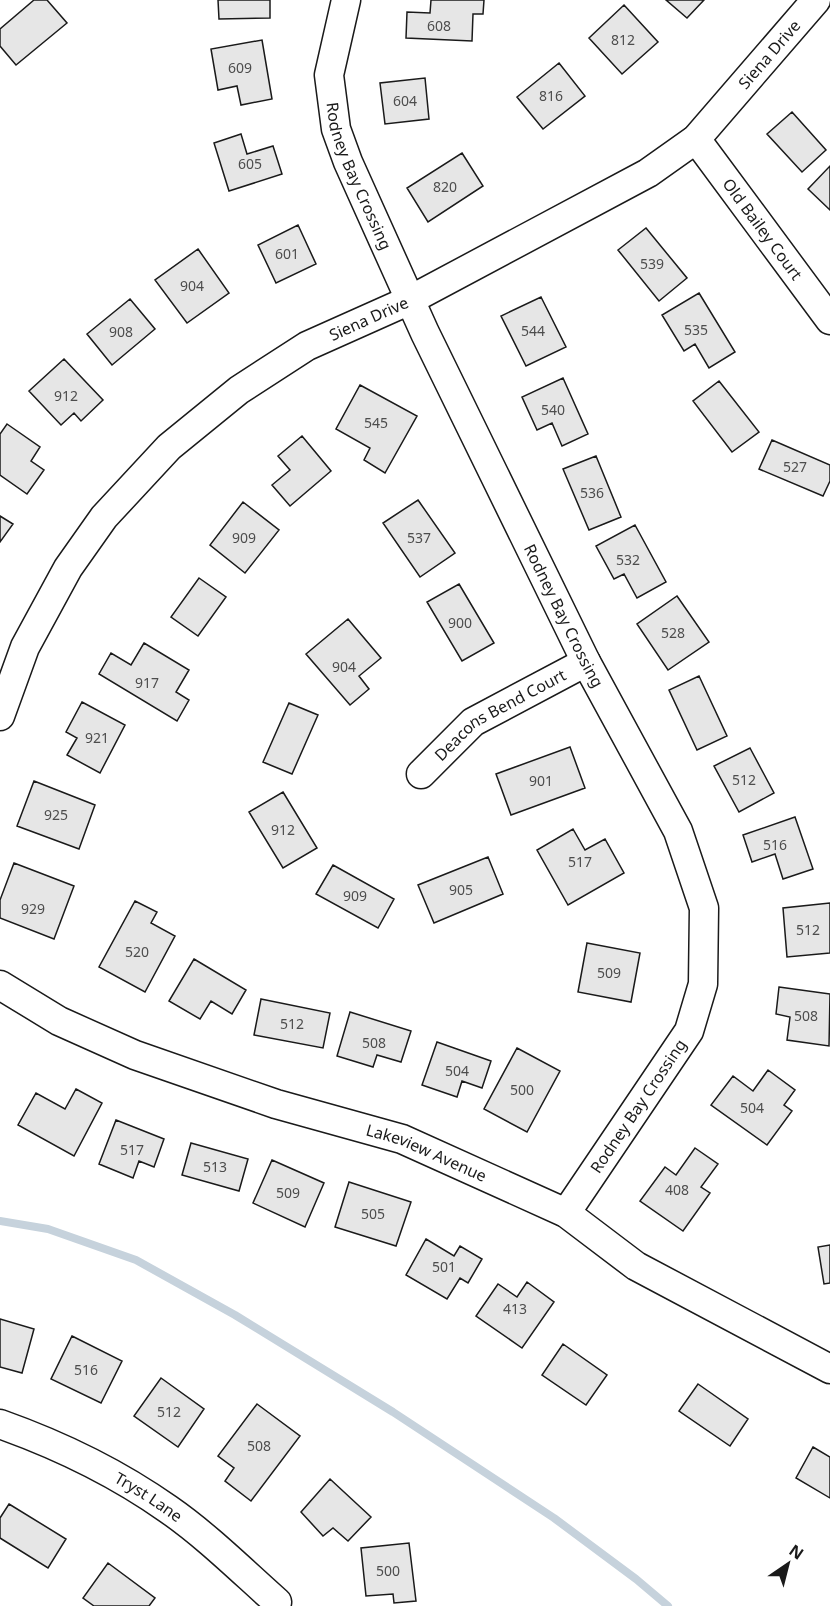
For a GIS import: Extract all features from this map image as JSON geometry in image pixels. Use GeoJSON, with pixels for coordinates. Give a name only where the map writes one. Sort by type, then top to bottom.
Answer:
{"type":"FeatureCollection","features":[{"type":"Feature","properties":{"kind":"street","name":"Rodney Bay Crossing"},"geometry":{"type":"LineString","coordinates":[[346,0],[329,75],[336,129],[348,162],[425,333],[586,662],[678,831],[704,908],[702,984],[689,1031],[566,1213]]}},
{"type":"Feature","properties":{"kind":"street","name":"Siena Drive"},"geometry":{"type":"LineString","coordinates":[[0,716],[25,648],[68,568],[104,517],[169,447],[238,390],[307,346],[410,300],[648,173],[696,139],[816,0]]}},
{"type":"Feature","properties":{"kind":"street","name":"Old Bailey Court"},"geometry":{"type":"LineString","coordinates":[[696,139],[830,320]]}},
{"type":"Feature","properties":{"kind":"street","name":"Deacons Bend Court"},"geometry":{"type":"LineString","coordinates":[[421,774],[473,722],[586,662]]}},
{"type":"Feature","properties":{"kind":"street","name":"Lakeview Avenue"},"geometry":{"type":"LineString","coordinates":[[0,985],[59,1021],[135,1055],[276,1104],[402,1139],[566,1213],[636,1266],[830,1369]]}},
{"type":"Feature","properties":{"kind":"street","name":"Tryst Lane"},"geometry":{"type":"LineString","coordinates":[[0,1424],[41,1438],[113,1474],[169,1509],[277,1602]]}},
{"type":"Feature","properties":{"kind":"building"},"geometry":{"type":"Polygon","coordinates":[[[34,0],[47,0],[67,23],[16,65],[0,46],[0,29],[34,0]]]}},
{"type":"Feature","properties":{"kind":"building"},"geometry":{"type":"Polygon","coordinates":[[[218,0],[270,0],[270,18],[219,19],[218,0]]]}},
{"type":"Feature","properties":{"kind":"building"},"geometry":{"type":"Polygon","coordinates":[[[431,0],[484,0],[483,14],[473,14],[472,41],[406,38],[407,12],[430,13],[431,0]]]}},
{"type":"Feature","properties":{"kind":"building"},"geometry":{"type":"Polygon","coordinates":[[[666,0],[704,0],[687,18],[666,0]]]}},
{"type":"Feature","properties":{"kind":"building"},"geometry":{"type":"Polygon","coordinates":[[[624,5],[658,42],[622,74],[589,38],[624,5]]]}},
{"type":"Feature","properties":{"kind":"building"},"geometry":{"type":"Polygon","coordinates":[[[262,40],[272,99],[241,105],[237,86],[218,90],[211,49],[262,40]]]}},
{"type":"Feature","properties":{"kind":"building"},"geometry":{"type":"Polygon","coordinates":[[[559,63],[585,96],[543,129],[517,97],[559,63]]]}},
{"type":"Feature","properties":{"kind":"building"},"geometry":{"type":"Polygon","coordinates":[[[425,78],[429,119],[385,124],[380,83],[425,78]]]}},
{"type":"Feature","properties":{"kind":"building"},"geometry":{"type":"Polygon","coordinates":[[[792,112],[826,150],[802,172],[767,134],[792,112]]]}},
{"type":"Feature","properties":{"kind":"building"},"geometry":{"type":"Polygon","coordinates":[[[241,134],[247,154],[273,146],[282,174],[229,191],[214,143],[241,134]]]}},
{"type":"Feature","properties":{"kind":"building"},"geometry":{"type":"Polygon","coordinates":[[[462,153],[483,186],[428,222],[407,188],[462,153]]]}},
{"type":"Feature","properties":{"kind":"building"},"geometry":{"type":"Polygon","coordinates":[[[830,166],[830,210],[808,189],[830,166]]]}},
{"type":"Feature","properties":{"kind":"building"},"geometry":{"type":"Polygon","coordinates":[[[298,225],[316,264],[276,283],[258,245],[298,225]]]}},
{"type":"Feature","properties":{"kind":"building"},"geometry":{"type":"Polygon","coordinates":[[[646,228],[687,278],[659,301],[618,250],[646,228]]]}},
{"type":"Feature","properties":{"kind":"building"},"geometry":{"type":"Polygon","coordinates":[[[198,249],[229,293],[187,323],[155,280],[198,249]]]}},
{"type":"Feature","properties":{"kind":"building"},"geometry":{"type":"Polygon","coordinates":[[[699,293],[735,352],[709,368],[695,344],[684,351],[662,315],[699,293]]]}},
{"type":"Feature","properties":{"kind":"building"},"geometry":{"type":"Polygon","coordinates":[[[541,297],[566,347],[526,366],[501,316],[541,297]]]}},
{"type":"Feature","properties":{"kind":"building"},"geometry":{"type":"Polygon","coordinates":[[[130,299],[155,329],[112,365],[87,334],[130,299]]]}},
{"type":"Feature","properties":{"kind":"building"},"geometry":{"type":"Polygon","coordinates":[[[64,359],[103,400],[81,421],[74,413],[61,425],[29,391],[64,359]]]}},
{"type":"Feature","properties":{"kind":"building"},"geometry":{"type":"Polygon","coordinates":[[[563,378],[588,434],[562,446],[552,423],[537,430],[522,397],[563,378]]]}},
{"type":"Feature","properties":{"kind":"building"},"geometry":{"type":"Polygon","coordinates":[[[719,381],[759,432],[732,452],[693,401],[719,381]]]}},
{"type":"Feature","properties":{"kind":"building"},"geometry":{"type":"Polygon","coordinates":[[[360,385],[417,416],[385,473],[364,460],[370,448],[336,429],[360,385]]]}},
{"type":"Feature","properties":{"kind":"building"},"geometry":{"type":"Polygon","coordinates":[[[7,424],[40,447],[31,461],[44,470],[27,494],[0,475],[0,434],[7,424]]]}},
{"type":"Feature","properties":{"kind":"building"},"geometry":{"type":"Polygon","coordinates":[[[302,436],[331,471],[290,506],[272,485],[290,470],[278,456],[302,436]]]}},
{"type":"Feature","properties":{"kind":"building"},"geometry":{"type":"Polygon","coordinates":[[[772,440],[830,465],[830,481],[823,496],[759,469],[772,440]]]}},
{"type":"Feature","properties":{"kind":"building"},"geometry":{"type":"Polygon","coordinates":[[[596,456],[621,517],[589,530],[563,469],[596,456]]]}},
{"type":"Feature","properties":{"kind":"building"},"geometry":{"type":"Polygon","coordinates":[[[418,500],[455,553],[420,577],[383,523],[418,500]]]}},
{"type":"Feature","properties":{"kind":"building"},"geometry":{"type":"Polygon","coordinates":[[[243,502],[279,530],[245,573],[210,545],[243,502]]]}},
{"type":"Feature","properties":{"kind":"building"},"geometry":{"type":"Polygon","coordinates":[[[0,516],[13,524],[0,542],[0,516]]]}},
{"type":"Feature","properties":{"kind":"building"},"geometry":{"type":"Polygon","coordinates":[[[635,525],[666,582],[637,598],[624,574],[614,579],[596,546],[635,525]]]}},
{"type":"Feature","properties":{"kind":"building"},"geometry":{"type":"Polygon","coordinates":[[[199,578],[226,597],[198,636],[171,617],[199,578]]]}},
{"type":"Feature","properties":{"kind":"building"},"geometry":{"type":"Polygon","coordinates":[[[459,584],[494,643],[462,661],[427,602],[459,584]]]}},
{"type":"Feature","properties":{"kind":"building"},"geometry":{"type":"Polygon","coordinates":[[[677,596],[709,642],[668,670],[637,624],[677,596]]]}},
{"type":"Feature","properties":{"kind":"building"},"geometry":{"type":"Polygon","coordinates":[[[348,619],[381,658],[359,676],[369,689],[350,705],[306,654],[348,619]]]}},
{"type":"Feature","properties":{"kind":"building"},"geometry":{"type":"Polygon","coordinates":[[[144,643],[189,670],[176,692],[189,700],[177,721],[99,674],[111,653],[131,665],[144,643]]]}},
{"type":"Feature","properties":{"kind":"building"},"geometry":{"type":"Polygon","coordinates":[[[699,676],[727,736],[697,750],[669,690],[699,676]]]}},
{"type":"Feature","properties":{"kind":"building"},"geometry":{"type":"Polygon","coordinates":[[[82,702],[125,725],[100,773],[67,755],[77,738],[66,732],[82,702]]]}},
{"type":"Feature","properties":{"kind":"building"},"geometry":{"type":"Polygon","coordinates":[[[289,703],[318,715],[292,774],[263,762],[289,703]]]}},
{"type":"Feature","properties":{"kind":"building"},"geometry":{"type":"Polygon","coordinates":[[[570,747],[585,788],[511,815],[496,774],[570,747]]]}},
{"type":"Feature","properties":{"kind":"building"},"geometry":{"type":"Polygon","coordinates":[[[750,748],[774,793],[739,812],[714,766],[750,748]]]}},
{"type":"Feature","properties":{"kind":"building"},"geometry":{"type":"Polygon","coordinates":[[[34,781],[95,805],[79,849],[17,826],[34,781]]]}},
{"type":"Feature","properties":{"kind":"building"},"geometry":{"type":"Polygon","coordinates":[[[283,792],[317,848],[283,868],[249,812],[283,792]]]}},
{"type":"Feature","properties":{"kind":"building"},"geometry":{"type":"Polygon","coordinates":[[[795,817],[813,869],[783,879],[775,854],[752,862],[743,835],[795,817]]]}},
{"type":"Feature","properties":{"kind":"building"},"geometry":{"type":"Polygon","coordinates":[[[573,829],[585,850],[605,839],[624,873],[568,905],[537,850],[573,829]]]}},
{"type":"Feature","properties":{"kind":"building"},"geometry":{"type":"Polygon","coordinates":[[[488,857],[503,894],[434,923],[418,885],[488,857]]]}},
{"type":"Feature","properties":{"kind":"building"},"geometry":{"type":"Polygon","coordinates":[[[14,863],[74,886],[54,939],[0,918],[0,900],[14,863]]]}},
{"type":"Feature","properties":{"kind":"building"},"geometry":{"type":"Polygon","coordinates":[[[333,865],[394,899],[378,928],[316,894],[333,865]]]}},
{"type":"Feature","properties":{"kind":"building"},"geometry":{"type":"Polygon","coordinates":[[[135,901],[157,912],[151,923],[175,936],[145,992],[99,967],[135,901]]]}},
{"type":"Feature","properties":{"kind":"building"},"geometry":{"type":"Polygon","coordinates":[[[830,903],[830,953],[787,957],[783,908],[830,903]]]}},
{"type":"Feature","properties":{"kind":"building"},"geometry":{"type":"Polygon","coordinates":[[[587,943],[640,953],[631,1002],[578,992],[587,943]]]}},
{"type":"Feature","properties":{"kind":"building"},"geometry":{"type":"Polygon","coordinates":[[[194,959],[246,990],[232,1014],[211,1001],[200,1019],[169,1001],[194,959]]]}},
{"type":"Feature","properties":{"kind":"building"},"geometry":{"type":"Polygon","coordinates":[[[779,987],[830,994],[829,1046],[787,1040],[790,1017],[776,1014],[779,987]]]}},
{"type":"Feature","properties":{"kind":"building"},"geometry":{"type":"Polygon","coordinates":[[[261,999],[330,1013],[323,1048],[254,1035],[261,999]]]}},
{"type":"Feature","properties":{"kind":"building"},"geometry":{"type":"Polygon","coordinates":[[[350,1012],[411,1031],[401,1062],[377,1055],[373,1067],[337,1056],[350,1012]]]}},
{"type":"Feature","properties":{"kind":"building"},"geometry":{"type":"Polygon","coordinates":[[[437,1042],[491,1061],[482,1088],[462,1081],[457,1097],[422,1085],[437,1042]]]}},
{"type":"Feature","properties":{"kind":"building"},"geometry":{"type":"Polygon","coordinates":[[[517,1048],[560,1071],[527,1132],[484,1109],[517,1048]]]}},
{"type":"Feature","properties":{"kind":"building"},"geometry":{"type":"Polygon","coordinates":[[[768,1070],[795,1090],[784,1105],[792,1111],[767,1145],[711,1105],[733,1076],[753,1091],[768,1070]]]}},
{"type":"Feature","properties":{"kind":"building"},"geometry":{"type":"Polygon","coordinates":[[[76,1089],[102,1103],[74,1156],[18,1125],[36,1093],[65,1109],[76,1089]]]}},
{"type":"Feature","properties":{"kind":"building"},"geometry":{"type":"Polygon","coordinates":[[[116,1120],[164,1139],[154,1167],[139,1161],[133,1178],[99,1164],[116,1120]]]}},
{"type":"Feature","properties":{"kind":"building"},"geometry":{"type":"Polygon","coordinates":[[[191,1143],[248,1159],[239,1191],[182,1175],[191,1143]]]}},
{"type":"Feature","properties":{"kind":"building"},"geometry":{"type":"Polygon","coordinates":[[[695,1148],[718,1164],[701,1187],[710,1193],[683,1231],[640,1201],[665,1167],[676,1175],[695,1148]]]}},
{"type":"Feature","properties":{"kind":"building"},"geometry":{"type":"Polygon","coordinates":[[[272,1160],[324,1183],[305,1227],[253,1203],[272,1160]]]}},
{"type":"Feature","properties":{"kind":"building"},"geometry":{"type":"Polygon","coordinates":[[[349,1182],[411,1202],[396,1246],[335,1227],[349,1182]]]}},
{"type":"Feature","properties":{"kind":"building"},"geometry":{"type":"Polygon","coordinates":[[[426,1239],[454,1256],[460,1246],[482,1259],[468,1283],[460,1278],[447,1299],[406,1275],[426,1239]]]}},
{"type":"Feature","properties":{"kind":"building"},"geometry":{"type":"Polygon","coordinates":[[[830,1245],[830,1283],[824,1284],[818,1247],[830,1245]]]}},
{"type":"Feature","properties":{"kind":"building"},"geometry":{"type":"Polygon","coordinates":[[[527,1282],[554,1302],[522,1348],[476,1316],[498,1284],[517,1297],[527,1282]]]}},
{"type":"Feature","properties":{"kind":"building"},"geometry":{"type":"Polygon","coordinates":[[[0,1319],[34,1329],[22,1373],[0,1367],[0,1319]]]}},
{"type":"Feature","properties":{"kind":"building"},"geometry":{"type":"Polygon","coordinates":[[[72,1336],[122,1361],[101,1403],[51,1379],[72,1336]]]}},
{"type":"Feature","properties":{"kind":"building"},"geometry":{"type":"Polygon","coordinates":[[[563,1344],[607,1375],[586,1405],[542,1375],[563,1344]]]}},
{"type":"Feature","properties":{"kind":"building"},"geometry":{"type":"Polygon","coordinates":[[[161,1378],[204,1409],[178,1447],[134,1416],[161,1378]]]}},
{"type":"Feature","properties":{"kind":"building"},"geometry":{"type":"Polygon","coordinates":[[[698,1384],[748,1419],[730,1446],[679,1411],[698,1384]]]}},
{"type":"Feature","properties":{"kind":"building"},"geometry":{"type":"Polygon","coordinates":[[[257,1404],[300,1436],[251,1501],[225,1481],[234,1468],[218,1456],[257,1404]]]}},
{"type":"Feature","properties":{"kind":"building"},"geometry":{"type":"Polygon","coordinates":[[[813,1447],[830,1457],[830,1498],[796,1478],[813,1447]]]}},
{"type":"Feature","properties":{"kind":"building"},"geometry":{"type":"Polygon","coordinates":[[[330,1479],[371,1517],[348,1541],[333,1528],[323,1536],[301,1512],[330,1479]]]}},
{"type":"Feature","properties":{"kind":"building"},"geometry":{"type":"Polygon","coordinates":[[[9,1504],[66,1539],[48,1568],[0,1538],[0,1518],[9,1504]]]}},
{"type":"Feature","properties":{"kind":"building"},"geometry":{"type":"Polygon","coordinates":[[[409,1543],[416,1601],[394,1603],[393,1594],[366,1596],[361,1548],[409,1543]]]}},
{"type":"Feature","properties":{"kind":"building"},"geometry":{"type":"Polygon","coordinates":[[[108,1563],[155,1598],[149,1606],[94,1606],[83,1598],[108,1563]]]}},
{"type":"Feature","properties":{"kind":"waterway"},"geometry":{"type":"LineString","coordinates":[[0,1221],[48,1229],[136,1260],[235,1315],[393,1412],[554,1518],[636,1579],[668,1606]]}}]}
